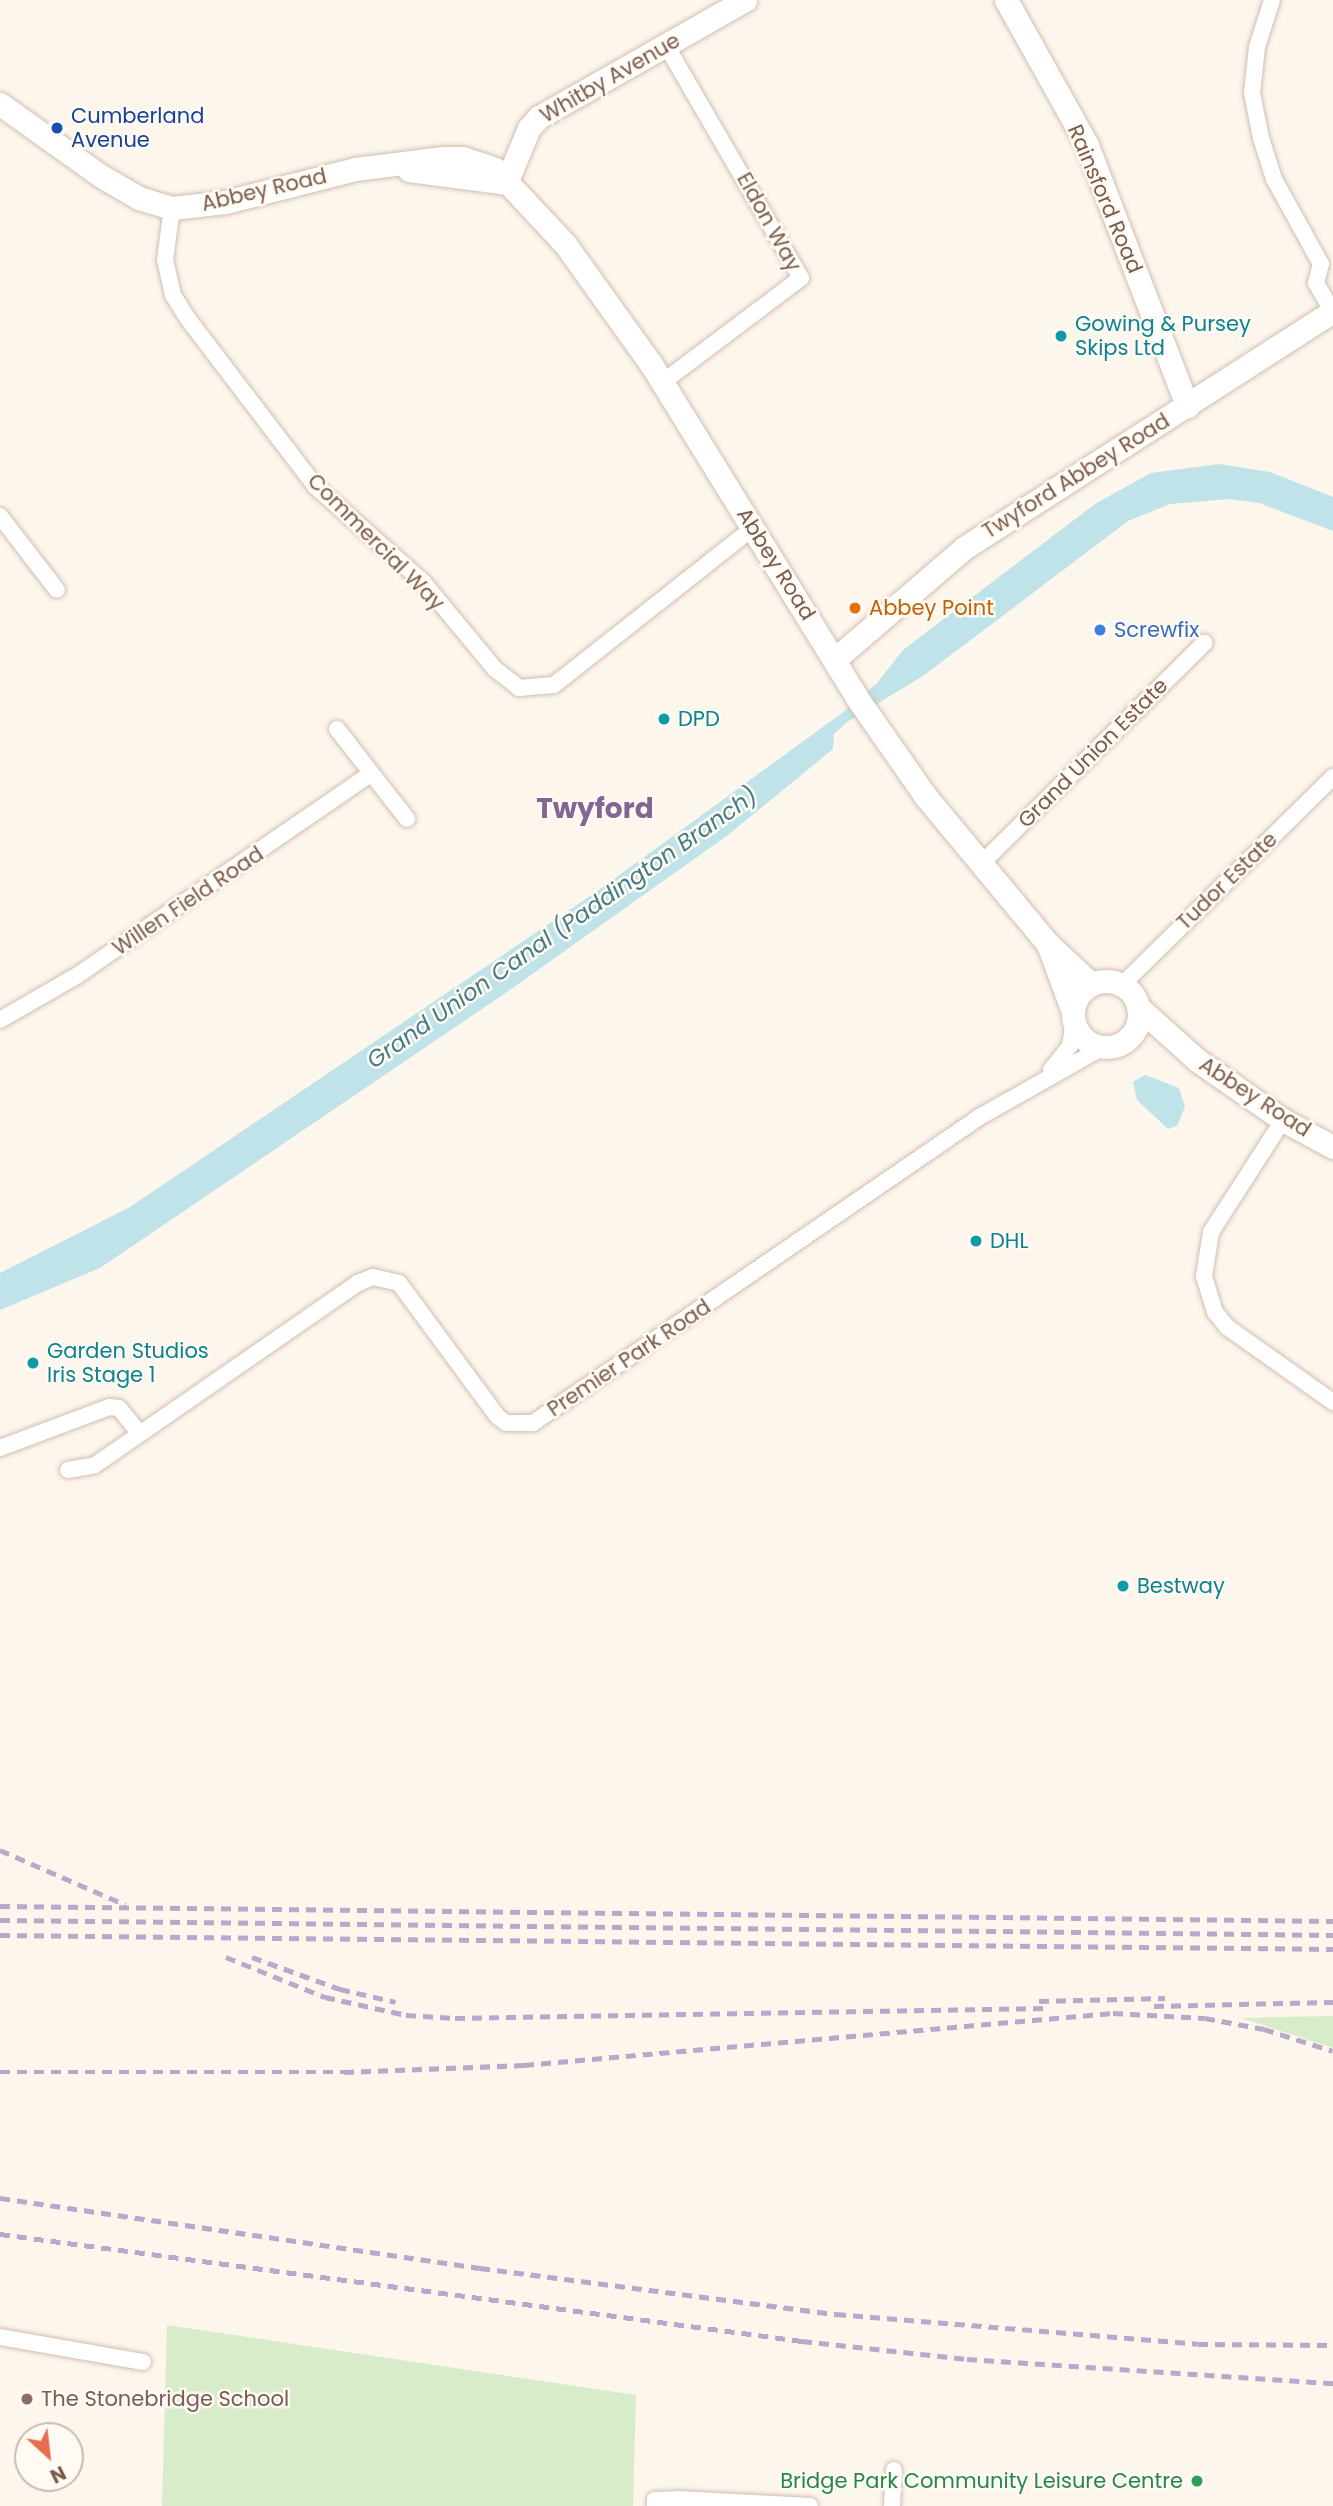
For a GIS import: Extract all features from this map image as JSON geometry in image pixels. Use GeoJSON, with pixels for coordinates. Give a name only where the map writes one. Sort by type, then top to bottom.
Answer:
{"type":"FeatureCollection","features":[{"type":"Feature","properties":{"kind":"street","name":"Whitby Avenue"},"geometry":{"type":"LineString","coordinates":[[506,183],[529,128],[539,117],[745,0]]}},
{"type":"Feature","properties":{"kind":"street","name":"Rainsford Road"},"geometry":{"type":"LineString","coordinates":[[1006,0],[1087,145],[1187,405]]}},
{"type":"Feature","properties":{"kind":"street"},"geometry":{"type":"LineString","coordinates":[[1272,0],[1258,47],[1252,93],[1273,178],[1327,264],[1316,283],[1333,311]]}},
{"type":"Feature","properties":{"kind":"street","name":"Eldon Way"},"geometry":{"type":"LineString","coordinates":[[663,382],[801,278],[666,45]]}},
{"type":"Feature","properties":{"kind":"street","name":"Abbey Road"},"geometry":{"type":"LineString","coordinates":[[0,104],[101,176],[139,198],[172,208],[225,202],[319,177],[390,166],[463,158],[495,169],[565,244],[663,382],[870,719],[926,797],[1048,944],[1091,984]]}},
{"type":"Feature","properties":{"kind":"street","name":"Commercial Way"},"geometry":{"type":"LineString","coordinates":[[172,208],[165,260],[173,295],[188,319],[315,486],[423,582],[495,669],[519,688],[554,685],[753,528]]}},
{"type":"Feature","properties":{"kind":"street","name":"Twyford Abbey Road"},"geometry":{"type":"LineString","coordinates":[[834,660],[964,548],[1333,311]]}},
{"type":"Feature","properties":{"kind":"street"},"geometry":{"type":"LineString","coordinates":[[0,516],[57,590]]}},
{"type":"Feature","properties":{"kind":"street","name":"Grand Union Estate"},"geometry":{"type":"LineString","coordinates":[[982,863],[1205,643]]}},
{"type":"Feature","properties":{"kind":"street"},"geometry":{"type":"LineString","coordinates":[[337,729],[407,819]]}},
{"type":"Feature","properties":{"kind":"street","name":"Willen Field Road"},"geometry":{"type":"LineString","coordinates":[[0,1020],[78,975],[370,774]]}},
{"type":"Feature","properties":{"kind":"street","name":"Tudor Estate"},"geometry":{"type":"LineString","coordinates":[[1122,985],[1333,778]]}},
{"type":"Feature","properties":{"kind":"street","name":"Abbey Road"},"geometry":{"type":"LineString","coordinates":[[1048,944],[1074,1017]]}},
{"type":"Feature","properties":{"kind":"street"},"geometry":{"type":"LineString","coordinates":[[1091,984],[1122,985],[1138,1007],[1137,1024],[1115,1044],[1086,1039],[1074,1017],[1081,993],[1091,984]]}},
{"type":"Feature","properties":{"kind":"street","name":"Abbey Road"},"geometry":{"type":"LineString","coordinates":[[1138,1007],[1178,1046],[1283,1120],[1333,1147]]}},
{"type":"Feature","properties":{"kind":"street","name":"Premier Park Road"},"geometry":{"type":"LineString","coordinates":[[1044,1077],[1069,1046],[1074,1017]]}},
{"type":"Feature","properties":{"kind":"street","name":"Abbey Road"},"geometry":{"type":"LineString","coordinates":[[1115,1044],[1178,1046]]}},
{"type":"Feature","properties":{"kind":"street","name":"Premier Park Road"},"geometry":{"type":"LineString","coordinates":[[68,1470],[95,1465],[358,1283],[373,1277],[399,1283],[497,1416],[506,1423],[533,1423],[1044,1077],[1115,1044]]}},
{"type":"Feature","properties":{"kind":"street"},"geometry":{"type":"LineString","coordinates":[[1283,1120],[1211,1233],[1204,1276],[1215,1312],[1227,1327],[1333,1402]]}},
{"type":"Feature","properties":{"kind":"street"},"geometry":{"type":"LineString","coordinates":[[0,1448],[99,1411],[120,1408],[140,1434]]}},
{"type":"Feature","properties":{"kind":"street"},"geometry":{"type":"LineString","coordinates":[[0,2337],[144,2362]]}},
{"type":"Feature","properties":{"kind":"street"},"geometry":{"type":"LineString","coordinates":[[892,2506],[894,2470]]}},
{"type":"Feature","properties":{"kind":"street"},"geometry":{"type":"LineString","coordinates":[[655,2506],[655,2500],[678,2499],[810,2506]]}},
{"type":"Feature","properties":{"kind":"green space"},"geometry":{"type":"Polygon","coordinates":[[[1333,2016],[1333,2048],[1241,2018],[1333,2016]]]}},
{"type":"Feature","properties":{"kind":"green space"},"geometry":{"type":"Polygon","coordinates":[[[167,2325],[636,2395],[633,2506],[162,2506],[167,2325]]]}},
{"type":"Feature","properties":{"kind":"water","name":"Grand Union Canal (Paddington Branch)"},"geometry":{"type":"Polygon","coordinates":[[[1219,464],[1270,472],[1333,497],[1333,531],[1259,503],[1229,499],[1170,504],[1128,521],[923,676],[847,722],[834,734],[833,749],[728,835],[504,994],[100,1268],[0,1310],[0,1273],[130,1207],[599,890],[842,713],[877,683],[903,650],[1095,504],[1151,473],[1219,464]]]}},
{"type":"Feature","properties":{"kind":"water"},"geometry":{"type":"Polygon","coordinates":[[[1145,1075],[1179,1088],[1185,1107],[1177,1126],[1168,1129],[1137,1100],[1133,1082],[1145,1075]]]}},
{"type":"Feature","properties":{"kind":"railway"},"geometry":{"type":"LineString","coordinates":[[0,1850],[126,1905]]}},
{"type":"Feature","properties":{"kind":"railway"},"geometry":{"type":"LineString","coordinates":[[0,1906],[1333,1921]]}},
{"type":"Feature","properties":{"kind":"railway"},"geometry":{"type":"LineString","coordinates":[[0,1920],[1333,1935]]}},
{"type":"Feature","properties":{"kind":"railway"},"geometry":{"type":"LineString","coordinates":[[0,1935],[1333,1949]]}},
{"type":"Feature","properties":{"kind":"railway"},"geometry":{"type":"LineString","coordinates":[[226,1957],[325,1997],[406,2015],[455,2018],[1049,2008]]}},
{"type":"Feature","properties":{"kind":"railway"},"geometry":{"type":"LineString","coordinates":[[252,1957],[340,1989],[396,2002]]}},
{"type":"Feature","properties":{"kind":"railway"},"geometry":{"type":"LineString","coordinates":[[1039,2001],[1165,1998]]}},
{"type":"Feature","properties":{"kind":"railway"},"geometry":{"type":"LineString","coordinates":[[1154,2006],[1333,2002]]}},
{"type":"Feature","properties":{"kind":"railway"},"geometry":{"type":"LineString","coordinates":[[0,2072],[344,2072],[524,2065],[1113,2013],[1205,2018],[1264,2029],[1333,2051]]}},
{"type":"Feature","properties":{"kind":"railway"},"geometry":{"type":"LineString","coordinates":[[0,2198],[480,2268],[836,2314],[1198,2344],[1333,2345]]}},
{"type":"Feature","properties":{"kind":"railway"},"geometry":{"type":"LineString","coordinates":[[0,2234],[802,2341],[967,2359],[1333,2383]]}},
{"type":"Feature","properties":{"kind":"place","name":"Cumberland Avenue"},"geometry":{"type":"Point","coordinates":[57,128]}},
{"type":"Feature","properties":{"kind":"place","name":"Gowing & Pursey Skips Ltd"},"geometry":{"type":"Point","coordinates":[1061,336]}},
{"type":"Feature","properties":{"kind":"place","name":"Abbey Point"},"geometry":{"type":"Point","coordinates":[855,608]}},
{"type":"Feature","properties":{"kind":"place","name":"Screwfix"},"geometry":{"type":"Point","coordinates":[1100,630]}},
{"type":"Feature","properties":{"kind":"place","name":"DPD"},"geometry":{"type":"Point","coordinates":[664,719]}},
{"type":"Feature","properties":{"kind":"place","name":"DHL"},"geometry":{"type":"Point","coordinates":[976,1241]}},
{"type":"Feature","properties":{"kind":"place","name":"Garden Studios Iris Stage 1"},"geometry":{"type":"Point","coordinates":[33,1363]}},
{"type":"Feature","properties":{"kind":"place","name":"Bestway"},"geometry":{"type":"Point","coordinates":[1123,1586]}},
{"type":"Feature","properties":{"kind":"place","name":"The Stonebridge School"},"geometry":{"type":"Point","coordinates":[27,2399]}},
{"type":"Feature","properties":{"kind":"place","name":"Bridge Park Community Leisure Centre"},"geometry":{"type":"Point","coordinates":[1197,2481]}},
{"type":"Feature","properties":{"kind":"district","name":"Twyford"},"geometry":{"type":"Point","coordinates":[595,809]}}]}
